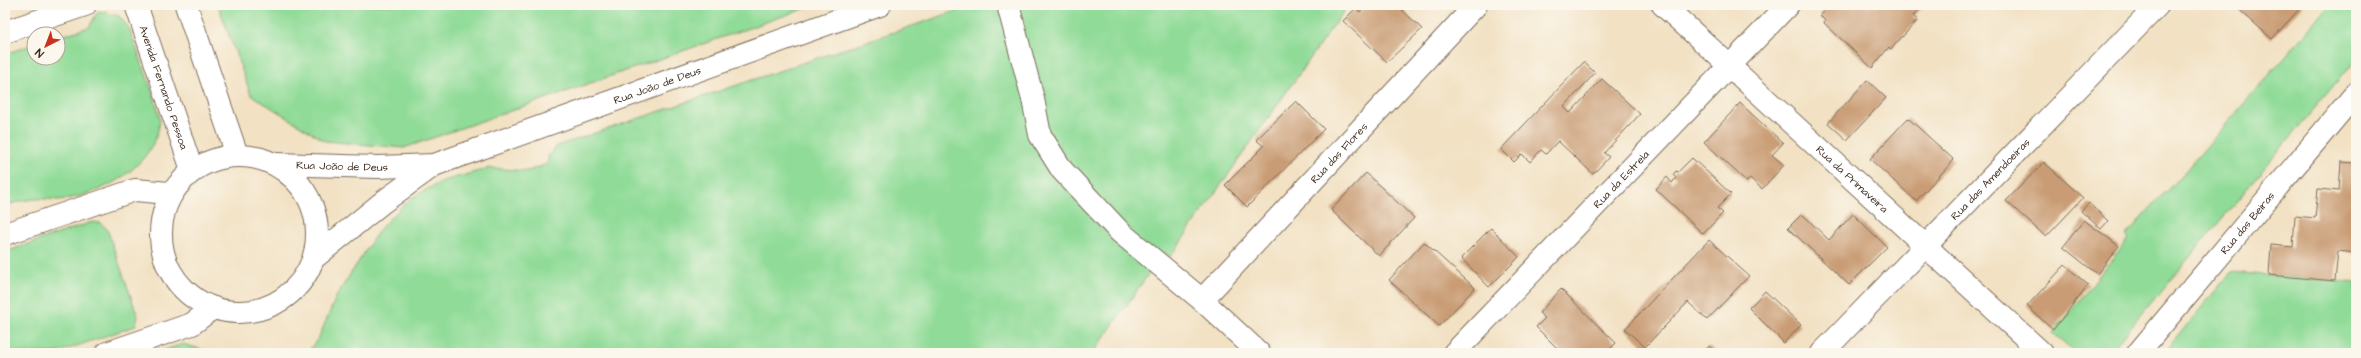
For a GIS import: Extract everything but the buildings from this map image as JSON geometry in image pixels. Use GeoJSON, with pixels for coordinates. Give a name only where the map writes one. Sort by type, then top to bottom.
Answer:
{"type":"FeatureCollection","features":[{"type":"Feature","properties":{"kind":"street"},"geometry":{"type":"LineString","coordinates":[[5,32],[85,5]]}},
{"type":"Feature","properties":{"kind":"street","name":"Avenida Fernando Pessoa"},"geometry":{"type":"LineString","coordinates":[[136,5],[192,170]]}},
{"type":"Feature","properties":{"kind":"street"},"geometry":{"type":"LineString","coordinates":[[186,5],[237,155]]}},
{"type":"Feature","properties":{"kind":"street","name":"Rua João de Deus"},"geometry":{"type":"LineString","coordinates":[[314,258],[388,198],[434,165],[880,5]]}},
{"type":"Feature","properties":{"kind":"street"},"geometry":{"type":"LineString","coordinates":[[1008,5],[1033,99],[1040,135],[1062,170],[1120,232],[1202,300],[1260,353]]}},
{"type":"Feature","properties":{"kind":"street","name":"Rua das Flores"},"geometry":{"type":"LineString","coordinates":[[1202,300],[1476,5]]}},
{"type":"Feature","properties":{"kind":"street","name":"Rua da Primaveira"},"geometry":{"type":"LineString","coordinates":[[1663,5],[2042,353]]}},
{"type":"Feature","properties":{"kind":"street","name":"Rua da Estrela"},"geometry":{"type":"LineString","coordinates":[[1454,353],[1788,5]]}},
{"type":"Feature","properties":{"kind":"street","name":"Rua das Amendoeiras"},"geometry":{"type":"LineString","coordinates":[[1822,353],[2158,5]]}},
{"type":"Feature","properties":{"kind":"street","name":"Rua das Beiras"},"geometry":{"type":"LineString","coordinates":[[2138,353],[2356,93]]}},
{"type":"Feature","properties":{"kind":"street"},"geometry":{"type":"LineString","coordinates":[[237,155],[253,157],[274,164],[296,179],[311,203],[318,229],[314,258],[299,285],[284,299],[259,311],[239,313],[213,308],[187,293],[165,262],[160,237],[164,208],[169,193],[192,170],[213,159],[237,155]]}},
{"type":"Feature","properties":{"kind":"street","name":"Rua João de Deus"},"geometry":{"type":"LineString","coordinates":[[274,164],[377,168],[434,165]]}},
{"type":"Feature","properties":{"kind":"street"},"geometry":{"type":"LineString","coordinates":[[5,234],[135,190],[169,193]]}},
{"type":"Feature","properties":{"kind":"street"},"geometry":{"type":"LineString","coordinates":[[107,353],[192,324],[213,308]]}},
{"type":"Feature","properties":{"kind":"green space"},"geometry":{"type":"Polygon","coordinates":[[[218,5],[815,5],[404,148],[325,141],[251,95],[218,5]]]}},
{"type":"Feature","properties":{"kind":"green space"},"geometry":{"type":"Polygon","coordinates":[[[974,5],[1348,5],[1170,257],[1164,252],[1093,353],[307,353],[319,337],[337,295],[384,224],[411,198],[443,181],[490,168],[528,171],[547,164],[549,154],[557,146],[974,5]]]}},
{"type":"Feature","properties":{"kind":"green space"},"geometry":{"type":"Polygon","coordinates":[[[2330,5],[2356,5],[2356,59],[2109,353],[2076,353],[2053,333],[2129,238],[2126,235],[2165,192],[2167,192],[2330,5]]]}},
{"type":"Feature","properties":{"kind":"green space"},"geometry":{"type":"Polygon","coordinates":[[[104,12],[119,16],[129,28],[152,91],[159,115],[160,121],[156,138],[148,152],[137,165],[108,185],[75,197],[59,200],[31,199],[5,206],[5,54],[26,47],[26,66],[66,66],[66,34],[89,27],[97,13],[104,12]]]}},
{"type":"Feature","properties":{"kind":"green space"},"geometry":{"type":"Polygon","coordinates":[[[92,222],[100,223],[107,229],[138,317],[135,326],[56,353],[5,353],[5,252],[92,222]]]}},
{"type":"Feature","properties":{"kind":"green space"},"geometry":{"type":"Polygon","coordinates":[[[2231,272],[2356,283],[2356,353],[2184,353],[2167,349],[2231,272]]]}},
{"type":"Feature","properties":{"kind":"green space"},"geometry":{"type":"Polygon","coordinates":[[[183,344],[213,353],[155,353],[183,344]]]}}]}
